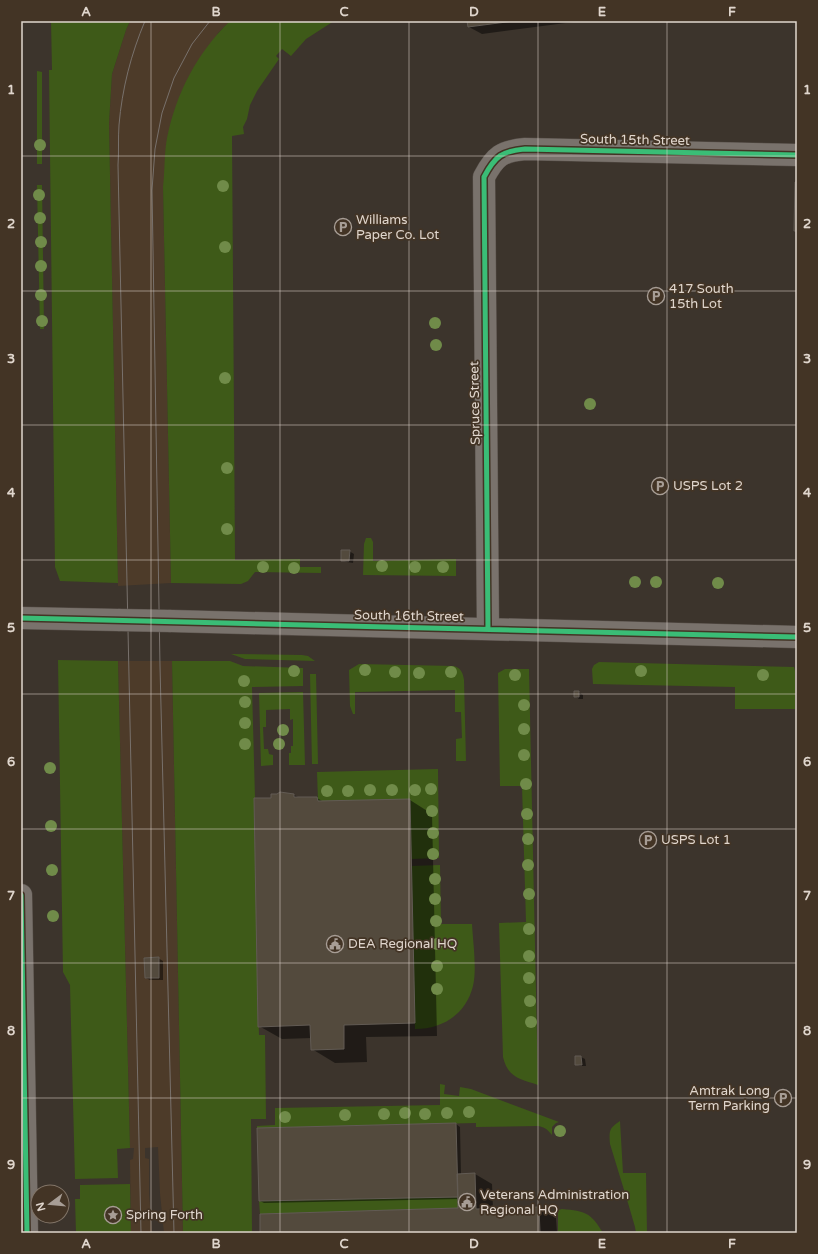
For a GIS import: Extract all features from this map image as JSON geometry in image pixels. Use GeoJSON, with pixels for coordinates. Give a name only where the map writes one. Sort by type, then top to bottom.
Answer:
{"type":"FeatureCollection","features":[{"type":"Feature","properties":{"kind":"street","name":"South 15th Street"},"geometry":{"type":"LineString","coordinates":[[484,177],[491,163],[501,154],[512,150],[525,149],[797,155]]}},
{"type":"Feature","properties":{"kind":"street","name":"Spruce Street"},"geometry":{"type":"LineString","coordinates":[[484,177],[488,629]]}},
{"type":"Feature","properties":{"kind":"street","name":"South 16th Street"},"geometry":{"type":"LineString","coordinates":[[21,618],[797,636]]}},
{"type":"Feature","properties":{"kind":"street"},"geometry":{"type":"LineString","coordinates":[[21,895],[28,1233]]}},
{"type":"Feature","properties":{"kind":"shaded area"},"geometry":{"type":"Polygon","coordinates":[[[130,21],[230,21],[218,33],[163,187],[171,583],[118,586],[109,123],[112,74],[130,21]]]}},
{"type":"Feature","properties":{"kind":"shaded area"},"geometry":{"type":"Polygon","coordinates":[[[118,661],[172,661],[183,1233],[164,1233],[160,1193],[158,1147],[145,1148],[145,1158],[149,1159],[149,1193],[152,1233],[131,1233],[130,1160],[133,1159],[134,1148],[130,1148],[118,661]]]}},
{"type":"Feature","properties":{"kind":"green space"},"geometry":{"type":"Polygon","coordinates":[[[51,21],[130,21],[112,74],[109,123],[118,583],[60,581],[55,567],[49,70],[52,70],[51,21]]]}},
{"type":"Feature","properties":{"kind":"green space"},"geometry":{"type":"Polygon","coordinates":[[[230,21],[334,21],[306,39],[291,56],[282,49],[276,56],[279,59],[257,91],[250,105],[247,119],[243,127],[244,134],[232,136],[235,560],[300,559],[300,567],[321,567],[321,573],[255,572],[248,581],[241,584],[171,583],[163,187],[165,150],[171,121],[182,90],[198,60],[218,33],[230,21]]]}},
{"type":"Feature","properties":{"kind":"green space"},"geometry":{"type":"Polygon","coordinates":[[[37,71],[42,72],[42,164],[37,164],[37,71]]]}},
{"type":"Feature","properties":{"kind":"green space"},"geometry":{"type":"Polygon","coordinates":[[[37,185],[42,185],[44,329],[40,329],[37,185]]]}},
{"type":"Feature","properties":{"kind":"green space"},"geometry":{"type":"Polygon","coordinates":[[[366,538],[371,538],[373,542],[373,561],[456,559],[456,576],[363,575],[364,544],[366,538]]]}},
{"type":"Feature","properties":{"kind":"green space"},"geometry":{"type":"Polygon","coordinates":[[[231,654],[302,655],[308,656],[315,661],[245,659],[231,654]]]}},
{"type":"Feature","properties":{"kind":"green space"},"geometry":{"type":"Polygon","coordinates":[[[58,660],[118,661],[130,1148],[117,1149],[118,1178],[75,1179],[70,985],[63,972],[58,660]]]}},
{"type":"Feature","properties":{"kind":"green space"},"geometry":{"type":"Polygon","coordinates":[[[172,661],[230,661],[243,666],[303,668],[303,686],[252,687],[259,1035],[265,1035],[266,1119],[251,1119],[252,1233],[183,1233],[172,661]]]}},
{"type":"Feature","properties":{"kind":"green space"},"geometry":{"type":"Polygon","coordinates":[[[599,662],[794,667],[795,709],[735,709],[735,687],[593,684],[592,669],[594,665],[599,662]]]}},
{"type":"Feature","properties":{"kind":"green space"},"geometry":{"type":"Polygon","coordinates":[[[359,664],[454,666],[460,669],[464,680],[466,761],[456,761],[456,739],[462,738],[461,712],[455,712],[455,690],[355,692],[355,714],[353,714],[350,706],[349,670],[359,664]]]}},
{"type":"Feature","properties":{"kind":"green space"},"geometry":{"type":"Polygon","coordinates":[[[505,669],[529,669],[538,1085],[520,1079],[512,1074],[505,1064],[503,1057],[499,923],[526,922],[522,786],[500,786],[498,673],[505,669]]]}},
{"type":"Feature","properties":{"kind":"green space"},"geometry":{"type":"Polygon","coordinates":[[[310,674],[316,674],[318,764],[312,764],[310,674]]]}},
{"type":"Feature","properties":{"kind":"green space"},"geometry":{"type":"Polygon","coordinates":[[[303,692],[305,765],[289,765],[289,753],[291,753],[291,746],[293,746],[293,719],[290,720],[290,709],[266,710],[266,727],[263,727],[264,749],[268,749],[269,754],[273,755],[273,765],[261,766],[259,693],[303,692]]]}},
{"type":"Feature","properties":{"kind":"green space"},"geometry":{"type":"Polygon","coordinates":[[[438,769],[439,858],[411,859],[318,801],[317,772],[438,769]]]}},
{"type":"Feature","properties":{"kind":"green space"},"geometry":{"type":"Polygon","coordinates":[[[440,865],[441,924],[472,924],[475,964],[473,986],[465,1005],[452,1018],[435,1026],[415,1029],[411,866],[440,865]]]}},
{"type":"Feature","properties":{"kind":"green space"},"geometry":{"type":"Polygon","coordinates":[[[440,1084],[445,1085],[444,1094],[459,1096],[460,1087],[471,1089],[559,1122],[552,1127],[552,1135],[543,1127],[538,1126],[476,1127],[476,1123],[257,1128],[257,1126],[275,1125],[275,1108],[440,1105],[440,1084]]]}},
{"type":"Feature","properties":{"kind":"green space"},"geometry":{"type":"Polygon","coordinates":[[[620,1121],[623,1173],[646,1173],[647,1233],[636,1233],[610,1144],[610,1130],[620,1121]]]}},
{"type":"Feature","properties":{"kind":"green space"},"geometry":{"type":"Polygon","coordinates":[[[130,1184],[131,1233],[76,1233],[75,1199],[80,1199],[80,1185],[130,1184]]]}},
{"type":"Feature","properties":{"kind":"green space"},"geometry":{"type":"Polygon","coordinates":[[[458,1197],[458,1208],[260,1214],[259,1201],[458,1197]]]}},
{"type":"Feature","properties":{"kind":"green space"},"geometry":{"type":"Polygon","coordinates":[[[562,1209],[587,1214],[595,1221],[603,1233],[558,1233],[558,1210],[562,1209]]]}},
{"type":"Feature","properties":{"kind":"building"},"geometry":{"type":"Polygon","coordinates":[[[467,21],[514,21],[468,27],[467,21]]]}},
{"type":"Feature","properties":{"kind":"building"},"geometry":{"type":"Polygon","coordinates":[[[795,182],[797,182],[797,231],[794,231],[795,182]]]}},
{"type":"Feature","properties":{"kind":"building"},"geometry":{"type":"Polygon","coordinates":[[[341,550],[350,550],[349,561],[341,561],[341,550]]]}},
{"type":"Feature","properties":{"kind":"building"},"geometry":{"type":"Polygon","coordinates":[[[574,691],[579,691],[579,697],[574,697],[574,691]]]}},
{"type":"Feature","properties":{"kind":"building","name":"DEA Regional HQ"},"geometry":{"type":"Polygon","coordinates":[[[280,792],[294,794],[294,797],[317,797],[318,801],[410,799],[415,1023],[344,1025],[344,1049],[311,1050],[310,1025],[258,1027],[254,798],[271,798],[271,794],[277,794],[280,792]]]}},
{"type":"Feature","properties":{"kind":"building"},"geometry":{"type":"Polygon","coordinates":[[[159,957],[159,978],[145,978],[144,958],[159,957]]]}},
{"type":"Feature","properties":{"kind":"building"},"geometry":{"type":"Polygon","coordinates":[[[575,1056],[581,1056],[582,1065],[575,1065],[575,1056]]]}},
{"type":"Feature","properties":{"kind":"building"},"geometry":{"type":"Polygon","coordinates":[[[456,1123],[458,1197],[259,1201],[257,1128],[456,1123]]]}},
{"type":"Feature","properties":{"kind":"building","name":"Veterans Administration Regional HQ"},"geometry":{"type":"Polygon","coordinates":[[[475,1173],[476,1209],[539,1207],[540,1233],[260,1233],[260,1214],[458,1208],[457,1174],[475,1173]]]}},
{"type":"Feature","properties":{"kind":"tram line"},"geometry":{"type":"LineString","coordinates":[[141,1233],[118,165],[119,125],[122,98],[131,59],[145,21]]}},
{"type":"Feature","properties":{"kind":"tram line"},"geometry":{"type":"LineString","coordinates":[[174,1233],[160,666],[152,190],[155,149],[162,113],[174,78],[192,44],[210,21]]}},
{"type":"Feature","properties":{"kind":"cycle path"},"geometry":{"type":"LineString","coordinates":[[488,629],[484,177],[488,170],[496,159],[505,153],[525,149],[797,155]]}},
{"type":"Feature","properties":{"kind":"cycle path"},"geometry":{"type":"LineString","coordinates":[[21,618],[797,637]]}},
{"type":"Feature","properties":{"kind":"cycle path"},"geometry":{"type":"LineString","coordinates":[[21,895],[27,1233]]}},
{"type":"Feature","properties":{"kind":"place","name":"Williams Paper Co. Lot"},"geometry":{"type":"Point","coordinates":[343,227]}},
{"type":"Feature","properties":{"kind":"place","name":"417 South 15th Lot"},"geometry":{"type":"Point","coordinates":[656,296]}},
{"type":"Feature","properties":{"kind":"place","name":"USPS Lot 2"},"geometry":{"type":"Point","coordinates":[660,486]}},
{"type":"Feature","properties":{"kind":"place","name":"USPS Lot 1"},"geometry":{"type":"Point","coordinates":[648,840]}},
{"type":"Feature","properties":{"kind":"place","name":"DEA Regional HQ"},"geometry":{"type":"Point","coordinates":[335,944]}},
{"type":"Feature","properties":{"kind":"place","name":"Amtrak Long Term Parking"},"geometry":{"type":"Point","coordinates":[783,1098]}},
{"type":"Feature","properties":{"kind":"place","name":"Veterans Administration Regional HQ"},"geometry":{"type":"Point","coordinates":[467,1202]}},
{"type":"Feature","properties":{"kind":"place","name":"Spring Forth"},"geometry":{"type":"Point","coordinates":[113,1215]}}]}
